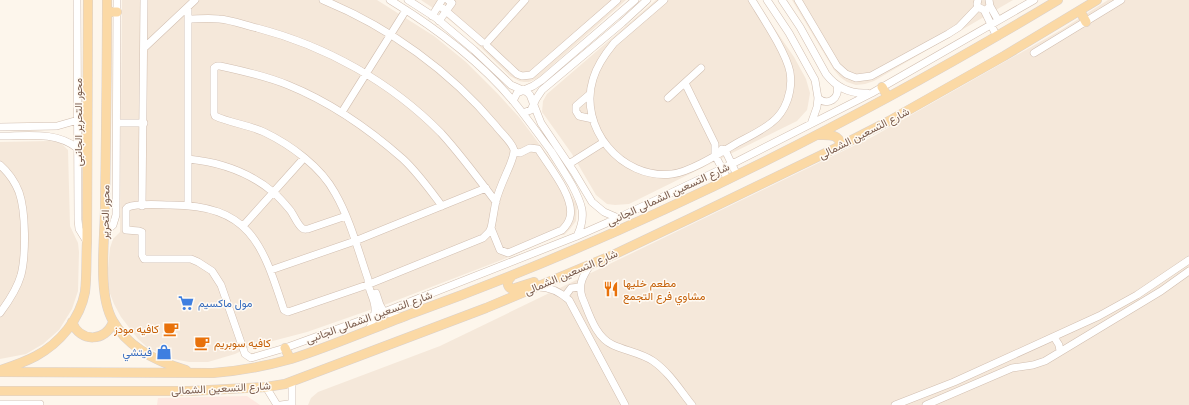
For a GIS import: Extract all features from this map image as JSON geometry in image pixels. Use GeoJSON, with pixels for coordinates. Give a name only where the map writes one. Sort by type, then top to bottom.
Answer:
{"type":"FeatureCollection","features":[{"type":"Feature","properties":{"kind":"main road","name":"محور التحرير"},"geometry":{"type":"LineString","coordinates":[[0,371],[28,360],[43,352],[57,341],[72,322],[80,307],[85,291],[88,0]]}},
{"type":"Feature","properties":{"kind":"main road","name":"محور التحرير"},"geometry":{"type":"LineString","coordinates":[[107,0],[105,232],[103,273],[105,297],[113,322],[133,344],[152,357],[168,365],[197,374]]}},
{"type":"Feature","properties":{"kind":"main road","name":"شارع التسعين الشمالى"},"geometry":{"type":"LineString","coordinates":[[0,371],[197,374],[230,372],[290,359],[511,277],[606,236],[728,180],[888,97],[1058,0]]}},
{"type":"Feature","properties":{"kind":"main road","name":"شارع التسعين الشمالى"},"geometry":{"type":"LineString","coordinates":[[0,391],[190,391],[266,387],[285,384],[486,308],[590,265],[691,218],[840,146],[928,100],[1097,0]]}},
{"type":"Feature","properties":{"kind":"main road"},"geometry":{"type":"LineString","coordinates":[[1080,11],[1086,22]]}},
{"type":"Feature","properties":{"kind":"main road"},"geometry":{"type":"LineString","coordinates":[[107,12],[117,12]]}},
{"type":"Feature","properties":{"kind":"main road"},"geometry":{"type":"LineString","coordinates":[[882,87],[888,97]]}},
{"type":"Feature","properties":{"kind":"main road"},"geometry":{"type":"LineString","coordinates":[[814,136],[829,135],[836,137],[840,142],[840,146]]}},
{"type":"Feature","properties":{"kind":"main road"},"geometry":{"type":"LineString","coordinates":[[511,277],[507,284],[510,288],[514,289],[552,276],[563,276]]}},
{"type":"Feature","properties":{"kind":"main road"},"geometry":{"type":"LineString","coordinates":[[72,322],[78,332],[93,338],[104,334],[110,329],[113,322]]}},
{"type":"Feature","properties":{"kind":"main road"},"geometry":{"type":"LineString","coordinates":[[285,348],[290,359]]}},
{"type":"Feature","properties":{"kind":"street","name":"محور التحرير الجانبى"},"geometry":{"type":"LineString","coordinates":[[78,0],[78,220],[79,229],[86,242]]}},
{"type":"Feature","properties":{"kind":"street"},"geometry":{"type":"LineString","coordinates":[[105,232],[113,225],[116,214],[117,0]]}},
{"type":"Feature","properties":{"kind":"street"},"geometry":{"type":"LineString","coordinates":[[144,0],[144,125],[142,206],[188,205],[205,207],[220,212],[243,226],[252,235],[260,247],[271,270],[284,310],[287,312],[483,238],[491,228],[496,202],[514,152],[512,145],[502,133],[468,96],[438,69],[390,34],[323,0]]}},
{"type":"Feature","properties":{"kind":"street"},"geometry":{"type":"LineString","coordinates":[[144,48],[196,0]]}},
{"type":"Feature","properties":{"kind":"street"},"geometry":{"type":"LineString","coordinates":[[390,0],[428,24],[468,56],[523,113],[562,168],[580,200],[583,215],[582,223],[577,236]]}},
{"type":"Feature","properties":{"kind":"street"},"geometry":{"type":"LineString","coordinates":[[408,0],[439,21],[474,50],[511,85],[530,95],[541,123],[588,196],[598,208],[618,218]]}},
{"type":"Feature","properties":{"kind":"street"},"geometry":{"type":"LineString","coordinates":[[486,43],[525,0]]}},
{"type":"Feature","properties":{"kind":"street"},"geometry":{"type":"LineString","coordinates":[[432,16],[441,2],[446,11],[486,43],[517,74],[522,76],[531,75],[616,0]]}},
{"type":"Feature","properties":{"kind":"street"},"geometry":{"type":"LineString","coordinates":[[513,101],[517,93],[542,80],[638,2],[648,0]]}},
{"type":"Feature","properties":{"kind":"street"},"geometry":{"type":"LineString","coordinates":[[664,0],[614,43],[601,59],[593,79],[590,94],[593,119],[597,130],[612,153],[634,168],[659,175],[684,171],[725,150],[772,123],[785,105],[791,84],[787,62],[767,24],[752,0]]}},
{"type":"Feature","properties":{"kind":"street"},"geometry":{"type":"LineString","coordinates":[[767,0],[789,33],[815,80],[818,98],[817,107],[811,124]]}},
{"type":"Feature","properties":{"kind":"street"},"geometry":{"type":"LineString","coordinates":[[782,0],[800,27],[826,74],[837,86],[859,94],[872,93]]}},
{"type":"Feature","properties":{"kind":"street"},"geometry":{"type":"LineString","coordinates":[[798,0],[837,66],[846,74],[856,78],[871,76],[948,34],[963,24],[985,4],[998,0]]}},
{"type":"Feature","properties":{"kind":"street","name":"شارع التسعين الشمالى الجانبى"},"geometry":{"type":"LineString","coordinates":[[142,206],[131,206],[126,208],[126,229],[142,232],[142,255],[144,259],[191,259],[206,266],[212,271],[221,285],[245,354],[254,358],[384,312],[577,236],[618,218],[732,164],[872,93],[1034,0]]}},
{"type":"Feature","properties":{"kind":"street"},"geometry":{"type":"LineString","coordinates":[[1034,53],[1122,0]]}},
{"type":"Feature","properties":{"kind":"street"},"geometry":{"type":"LineString","coordinates":[[439,21],[446,11],[450,1]]}},
{"type":"Feature","properties":{"kind":"street"},"geometry":{"type":"LineString","coordinates":[[450,1],[455,18]]}},
{"type":"Feature","properties":{"kind":"street"},"geometry":{"type":"LineString","coordinates":[[523,113],[532,110],[538,94],[542,90],[630,16],[638,2]]}},
{"type":"Feature","properties":{"kind":"street"},"geometry":{"type":"LineString","coordinates":[[985,4],[998,20]]}},
{"type":"Feature","properties":{"kind":"street"},"geometry":{"type":"LineString","coordinates":[[985,4],[991,25],[997,36]]}},
{"type":"Feature","properties":{"kind":"street"},"geometry":{"type":"LineString","coordinates":[[188,7],[188,205]]}},
{"type":"Feature","properties":{"kind":"street"},"geometry":{"type":"LineString","coordinates":[[342,112],[406,10]]}},
{"type":"Feature","properties":{"kind":"street"},"geometry":{"type":"LineString","coordinates":[[630,16],[637,23]]}},
{"type":"Feature","properties":{"kind":"street"},"geometry":{"type":"LineString","coordinates":[[188,19],[226,20],[279,34],[323,51],[366,74],[392,91],[432,124],[465,160],[496,202]]}},
{"type":"Feature","properties":{"kind":"street"},"geometry":{"type":"LineString","coordinates":[[622,23],[628,31]]}},
{"type":"Feature","properties":{"kind":"street"},"geometry":{"type":"LineString","coordinates":[[369,330],[374,315],[375,306],[369,282],[355,241],[335,192],[320,173],[304,158],[280,141],[264,132],[215,116],[215,67],[220,66],[247,72],[287,84],[342,112],[403,160],[421,179],[442,206]]}},
{"type":"Feature","properties":{"kind":"street"},"geometry":{"type":"LineString","coordinates":[[668,98],[701,68]]}},
{"type":"Feature","properties":{"kind":"street"},"geometry":{"type":"LineString","coordinates":[[685,83],[715,144],[715,155],[728,180]]}},
{"type":"Feature","properties":{"kind":"street"},"geometry":{"type":"LineString","coordinates":[[818,98],[824,102],[831,101],[838,93],[837,86]]}},
{"type":"Feature","properties":{"kind":"street"},"geometry":{"type":"LineString","coordinates":[[590,94],[578,104],[576,111],[579,116],[593,119]]}},
{"type":"Feature","properties":{"kind":"street"},"geometry":{"type":"LineString","coordinates":[[0,127],[57,126],[78,120]]}},
{"type":"Feature","properties":{"kind":"street"},"geometry":{"type":"LineString","coordinates":[[117,125],[144,125]]}},
{"type":"Feature","properties":{"kind":"street"},"geometry":{"type":"LineString","coordinates":[[0,136],[58,137],[72,143],[78,148]]}},
{"type":"Feature","properties":{"kind":"street"},"geometry":{"type":"LineString","coordinates":[[568,164],[604,142]]}},
{"type":"Feature","properties":{"kind":"street"},"geometry":{"type":"LineString","coordinates":[[715,144],[725,150],[737,175]]}},
{"type":"Feature","properties":{"kind":"street"},"geometry":{"type":"LineString","coordinates":[[491,228],[500,250],[508,253],[562,230],[567,224],[570,216],[571,208],[569,200],[555,174],[538,149],[530,148],[520,154],[514,152]]}},
{"type":"Feature","properties":{"kind":"street"},"geometry":{"type":"LineString","coordinates":[[243,226],[304,158]]}},
{"type":"Feature","properties":{"kind":"street"},"geometry":{"type":"LineString","coordinates":[[188,159],[221,164],[242,173],[274,192],[304,229],[346,216]]}},
{"type":"Feature","properties":{"kind":"street"},"geometry":{"type":"LineString","coordinates":[[0,165],[9,174],[19,194],[23,218],[24,242],[23,265],[17,286],[10,300],[0,312]]}},
{"type":"Feature","properties":{"kind":"street"},"geometry":{"type":"LineString","coordinates":[[271,270],[355,241],[486,188]]}},
{"type":"Feature","properties":{"kind":"street"},"geometry":{"type":"LineString","coordinates":[[580,200],[588,196]]}},
{"type":"Feature","properties":{"kind":"street"},"geometry":{"type":"LineString","coordinates":[[895,405],[954,382],[1100,316],[1137,295],[1189,260]]}},
{"type":"Feature","properties":{"kind":"street"},"geometry":{"type":"LineString","coordinates":[[590,265],[582,278],[580,288],[582,297],[602,338],[613,345],[642,355],[658,365],[664,370],[692,405]]}},
{"type":"Feature","properties":{"kind":"street"},"geometry":{"type":"LineString","coordinates":[[926,405],[1007,370],[1022,365],[1039,363],[1050,358],[1161,291],[1189,271]]}},
{"type":"Feature","properties":{"kind":"street"},"geometry":{"type":"LineString","coordinates":[[369,282],[384,312],[402,318]]}},
{"type":"Feature","properties":{"kind":"street"},"geometry":{"type":"LineString","coordinates":[[536,287],[552,289],[565,296],[573,307],[624,405]]}},
{"type":"Feature","properties":{"kind":"street"},"geometry":{"type":"LineString","coordinates":[[565,296],[570,288],[580,288]]}},
{"type":"Feature","properties":{"kind":"street"},"geometry":{"type":"LineString","coordinates":[[1054,337],[1059,345],[1060,351]]}},
{"type":"Feature","properties":{"kind":"street"},"geometry":{"type":"LineString","coordinates":[[1022,365],[1021,360],[1024,351]]}},
{"type":"Feature","properties":{"kind":"street"},"geometry":{"type":"LineString","coordinates":[[281,405],[292,405],[292,381]]}},
{"type":"Feature","properties":{"kind":"street"},"geometry":{"type":"LineString","coordinates":[[266,387],[277,405]]}},
{"type":"Feature","properties":{"kind":"street"},"geometry":{"type":"LineString","coordinates":[[0,404],[40,404]]}},
{"type":"Feature","properties":{"kind":"shaded area"},"geometry":{"type":"Polygon","coordinates":[[[122,0],[377,0],[434,36],[466,62],[519,117],[552,161],[577,204],[576,221],[564,235],[559,235],[512,256],[387,304],[307,332],[256,344],[235,354],[208,362],[189,362],[168,358],[147,347],[138,339],[121,317],[109,291],[107,278],[110,248],[113,239],[120,232],[122,0]]]}},
{"type":"Feature","properties":{"kind":"shaded area"},"geometry":{"type":"Polygon","coordinates":[[[421,0],[626,0],[538,78],[529,82],[524,82],[510,76],[469,36],[442,14],[421,0]]]}},
{"type":"Feature","properties":{"kind":"shaded area"},"geometry":{"type":"Polygon","coordinates":[[[656,0],[755,0],[794,57],[806,79],[810,93],[807,110],[797,121],[629,204],[607,204],[596,195],[572,154],[542,112],[543,101],[547,94],[656,0]]]}},
{"type":"Feature","properties":{"kind":"shaded area"},"geometry":{"type":"Polygon","coordinates":[[[792,0],[1013,0],[874,81],[856,85],[847,82],[834,70],[792,0]]]}},
{"type":"Feature","properties":{"kind":"shaded area"},"geometry":{"type":"Polygon","coordinates":[[[1108,0],[1189,0],[1189,405],[308,405],[311,398],[318,392],[440,346],[874,136],[1061,30],[1108,0]]]}},
{"type":"Feature","properties":{"kind":"shaded area"},"geometry":{"type":"Polygon","coordinates":[[[50,141],[61,143],[68,150],[70,226],[78,243],[79,252],[78,291],[72,309],[59,330],[43,344],[26,354],[0,359],[0,142],[50,141]]]}},
{"type":"Feature","properties":{"kind":"shaded area"},"geometry":{"type":"Polygon","coordinates":[[[247,396],[260,405],[157,405],[158,398],[247,396]]]}},
{"type":"Feature","properties":{"kind":"place","name":"مطعم خليها مشاوي فرع التجمع"},"geometry":{"type":"Point","coordinates":[611,289]}},
{"type":"Feature","properties":{"kind":"place","name":"مول ماكسيم"},"geometry":{"type":"Point","coordinates":[186,303]}},
{"type":"Feature","properties":{"kind":"place","name":"كافيه مودز"},"geometry":{"type":"Point","coordinates":[171,329]}},
{"type":"Feature","properties":{"kind":"place","name":"كافيه سوبريم"},"geometry":{"type":"Point","coordinates":[202,343]}},
{"type":"Feature","properties":{"kind":"place","name":"فيتشي"},"geometry":{"type":"Point","coordinates":[164,352]}}]}
